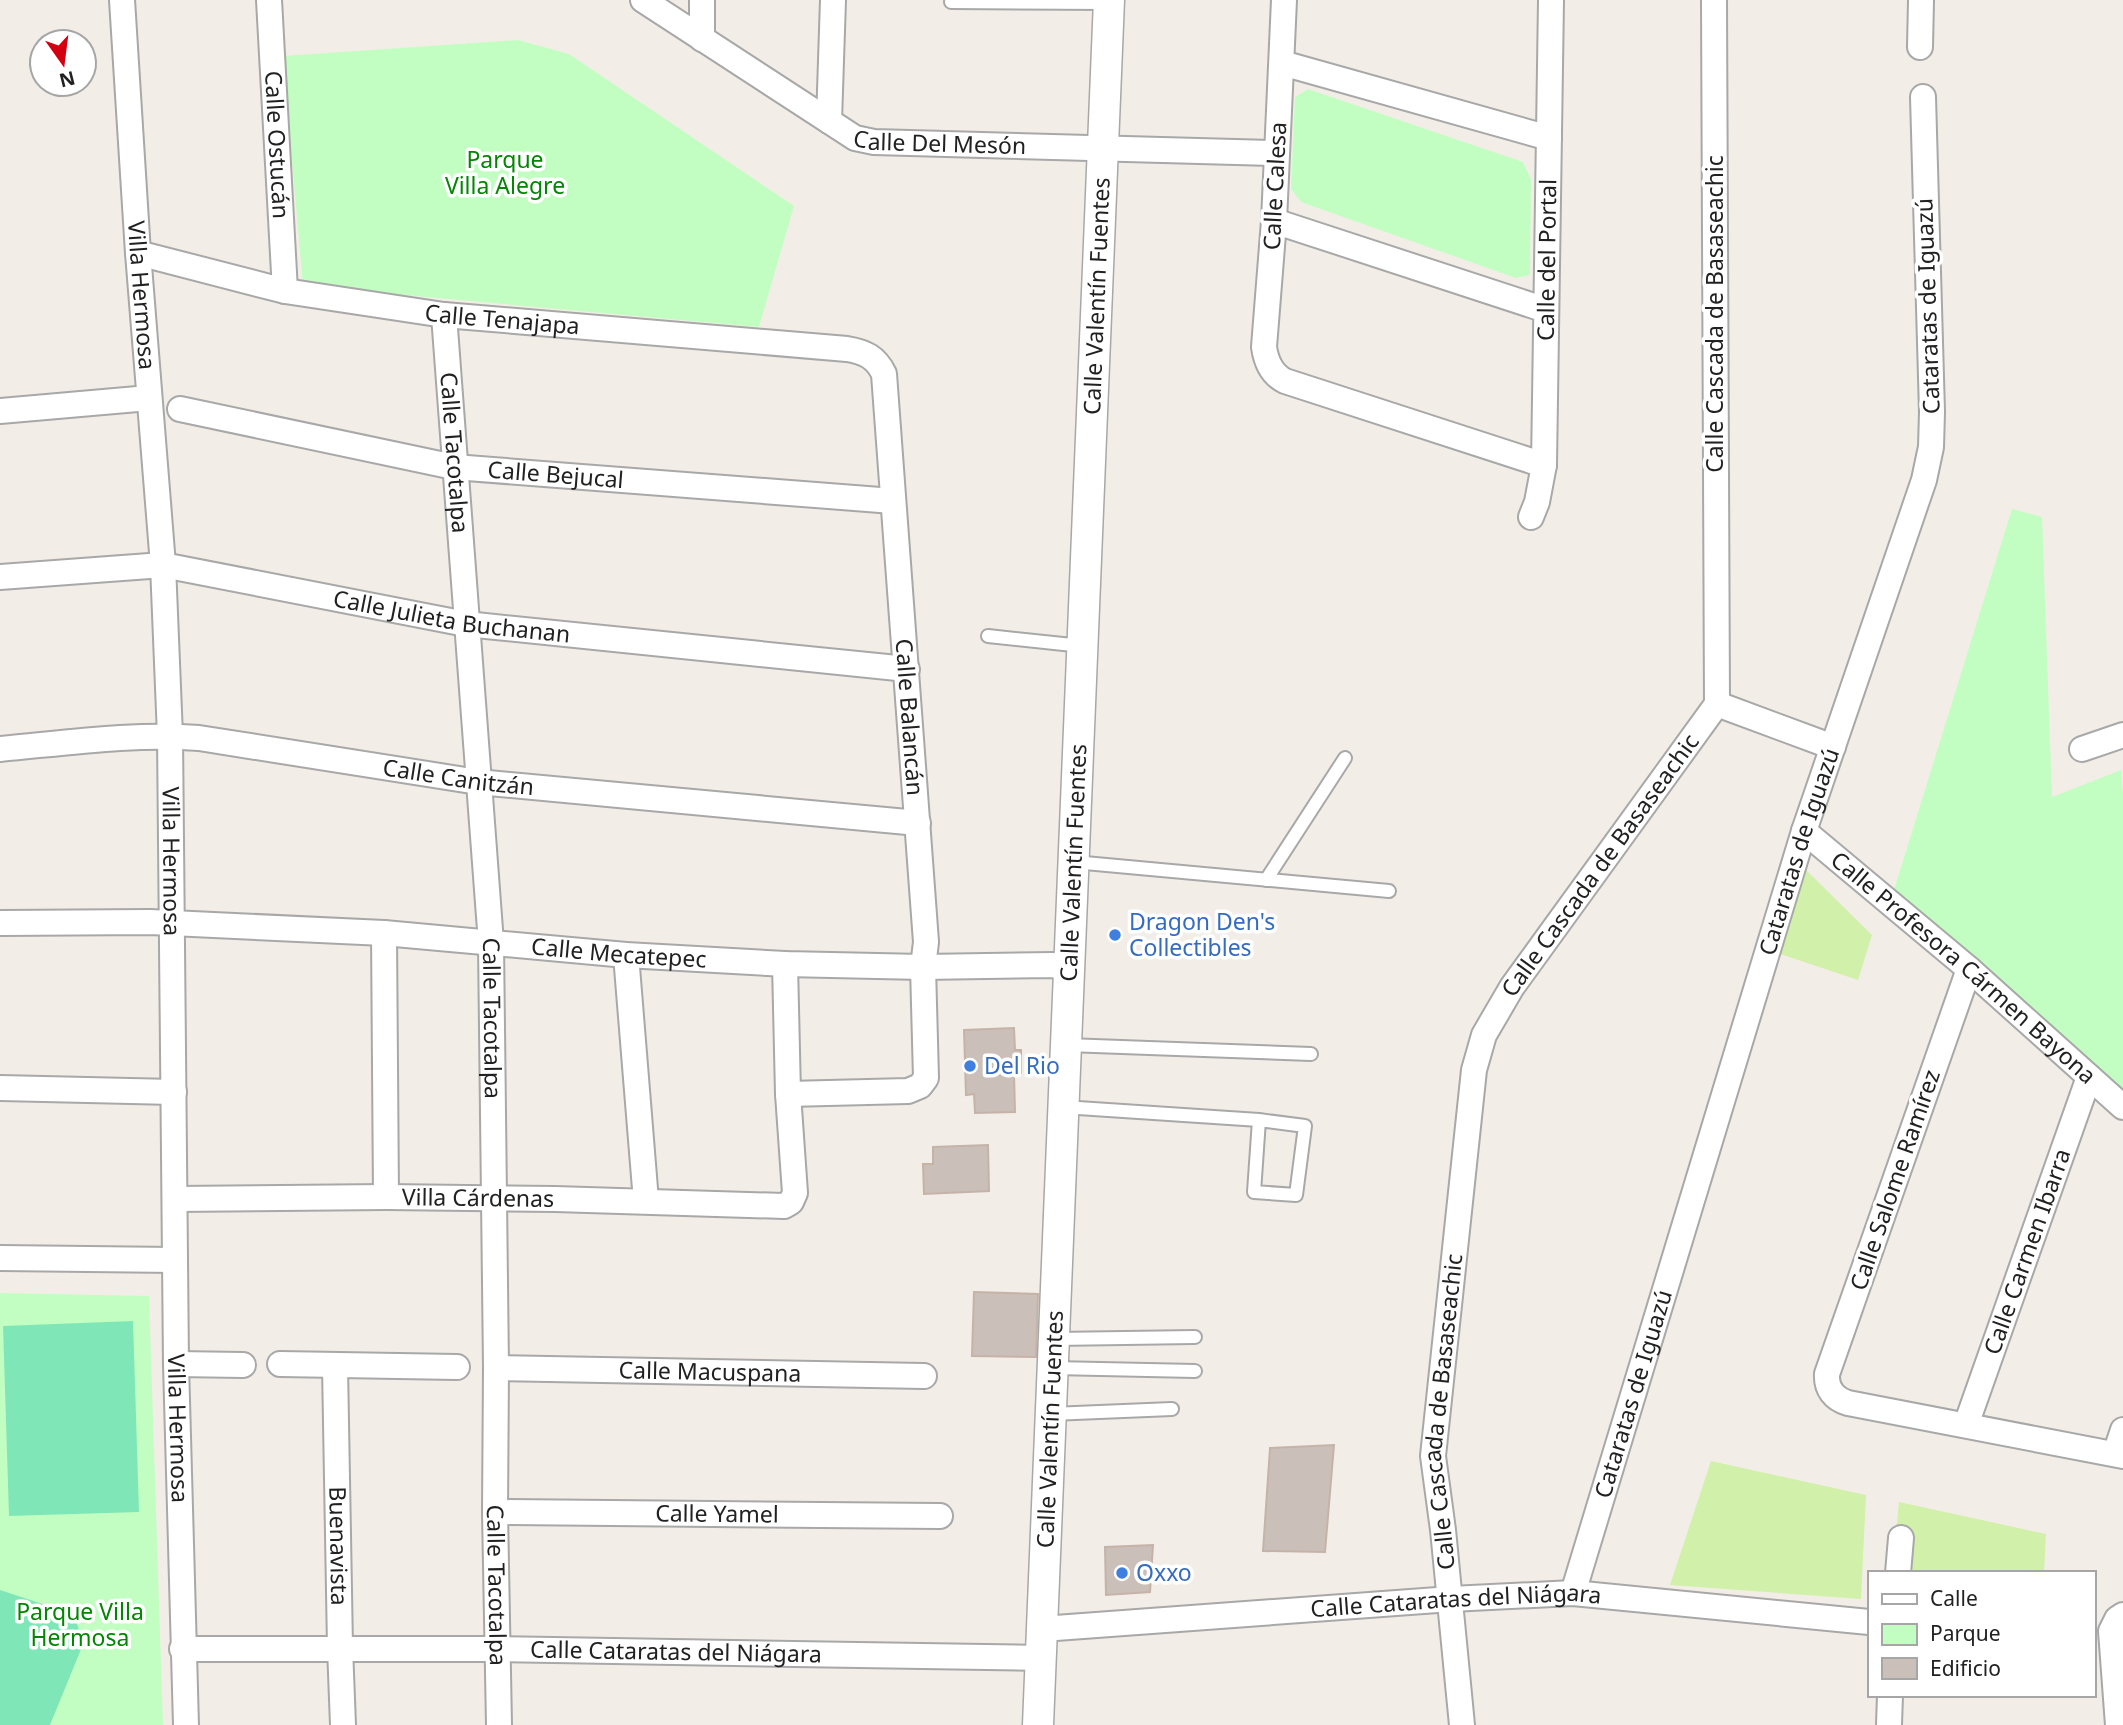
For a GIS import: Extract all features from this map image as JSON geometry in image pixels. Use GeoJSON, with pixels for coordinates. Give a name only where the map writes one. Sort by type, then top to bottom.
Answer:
{"type":"FeatureCollection","features":[{"type":"Feature","properties":{"kind":"street","name":"Villa Hermosa"},"geometry":{"type":"LineString","coordinates":[[122,0],[138,253],[163,565],[170,736],[176,1364],[186,1725]]}},
{"type":"Feature","properties":{"kind":"street","name":"Calle Ostucán"},"geometry":{"type":"LineString","coordinates":[[269,0],[285,290]]}},
{"type":"Feature","properties":{"kind":"street","name":"Calle Del Mesón"},"geometry":{"type":"LineString","coordinates":[[643,0],[855,138],[874,142],[1276,153]]}},
{"type":"Feature","properties":{"kind":"street"},"geometry":{"type":"LineString","coordinates":[[702,0],[702,39]]}},
{"type":"Feature","properties":{"kind":"street"},"geometry":{"type":"LineString","coordinates":[[829,121],[833,0]]}},
{"type":"Feature","properties":{"kind":"street","name":"Calle Calesa"},"geometry":{"type":"LineString","coordinates":[[1284,0],[1274,221],[1264,347],[1267,362],[1272,370],[1285,380],[1544,465]]}},
{"type":"Feature","properties":{"kind":"street","name":"Calle del Portal"},"geometry":{"type":"LineString","coordinates":[[1531,517],[1537,502],[1544,465],[1551,0]]}},
{"type":"Feature","properties":{"kind":"street","name":"Calle Cascada de Basaseachic"},"geometry":{"type":"LineString","coordinates":[[1462,1725],[1451,1599],[1433,1456],[1474,1070],[1484,1035],[1512,987],[1717,704],[1714,0]]}},
{"type":"Feature","properties":{"kind":"street"},"geometry":{"type":"LineString","coordinates":[[1920,47],[1921,0]]}},
{"type":"Feature","properties":{"kind":"street","name":"Calle Valentín Fuentes"},"geometry":{"type":"LineString","coordinates":[[1038,1725],[1109,2]]}},
{"type":"Feature","properties":{"kind":"street"},"geometry":{"type":"LineString","coordinates":[[1282,63],[1549,138]]}},
{"type":"Feature","properties":{"kind":"street","name":"Cataratas de Iguazú"},"geometry":{"type":"LineString","coordinates":[[1573,1593],[1804,831],[1915,511],[1931,447],[1923,97]]}},
{"type":"Feature","properties":{"kind":"street"},"geometry":{"type":"LineString","coordinates":[[1274,221],[1546,310]]}},
{"type":"Feature","properties":{"kind":"street","name":"Calle Tenajapa"},"geometry":{"type":"LineString","coordinates":[[138,253],[285,290],[444,315],[847,349],[870,355]]}},
{"type":"Feature","properties":{"kind":"street","name":"Calle Tacotalpa"},"geometry":{"type":"LineString","coordinates":[[444,315],[491,943],[499,1725]]}},
{"type":"Feature","properties":{"kind":"street","name":"Calle Balancán"},"geometry":{"type":"LineString","coordinates":[[788,1094],[908,1091],[923,1084],[926,1073],[923,967],[926,942],[884,374],[880,364],[870,355]]}},
{"type":"Feature","properties":{"kind":"street"},"geometry":{"type":"LineString","coordinates":[[0,411],[149,398]]}},
{"type":"Feature","properties":{"kind":"street","name":"Calle Bejucal"},"geometry":{"type":"LineString","coordinates":[[180,409],[454,467],[893,502]]}},
{"type":"Feature","properties":{"kind":"street","name":"Calle Julieta Buchanan"},"geometry":{"type":"LineString","coordinates":[[0,578],[163,565],[466,624],[906,669]]}},
{"type":"Feature","properties":{"kind":"street"},"geometry":{"type":"LineString","coordinates":[[1717,704],[1833,747]]}},
{"type":"Feature","properties":{"kind":"street"},"geometry":{"type":"LineString","coordinates":[[2082,749],[2123,735]]}},
{"type":"Feature","properties":{"kind":"street","name":"Calle Canitzán"},"geometry":{"type":"LineString","coordinates":[[0,749],[170,736],[213,740],[478,782],[918,823]]}},
{"type":"Feature","properties":{"kind":"street","name":"Calle Profesora Cármen Bayona"},"geometry":{"type":"LineString","coordinates":[[1804,831],[1969,970],[2123,1107]]}},
{"type":"Feature","properties":{"kind":"street","name":"Calle Mecatepec"},"geometry":{"type":"LineString","coordinates":[[0,923],[171,923],[384,933],[626,954],[785,964],[923,967],[1053,965],[1069,969]]}},
{"type":"Feature","properties":{"kind":"street"},"geometry":{"type":"LineString","coordinates":[[384,933],[386,1197]]}},
{"type":"Feature","properties":{"kind":"street"},"geometry":{"type":"LineString","coordinates":[[626,954],[646,1201]]}},
{"type":"Feature","properties":{"kind":"street"},"geometry":{"type":"LineString","coordinates":[[785,964],[788,1094]]}},
{"type":"Feature","properties":{"kind":"street","name":"Calle Salome Ramírez"},"geometry":{"type":"LineString","coordinates":[[1966,1425],[1841,1401],[1830,1391],[1827,1374],[1969,970]]}},
{"type":"Feature","properties":{"kind":"street","name":"Calle Carmen Ibarra"},"geometry":{"type":"LineString","coordinates":[[1966,1425],[2090,1077]]}},
{"type":"Feature","properties":{"kind":"street"},"geometry":{"type":"LineString","coordinates":[[0,1088],[174,1092]]}},
{"type":"Feature","properties":{"kind":"street","name":"Villa Cárdenas"},"geometry":{"type":"LineString","coordinates":[[175,1199],[493,1198],[779,1206],[791,1202],[795,1194],[788,1094]]}},
{"type":"Feature","properties":{"kind":"street"},"geometry":{"type":"LineString","coordinates":[[0,1258],[175,1260]]}},
{"type":"Feature","properties":{"kind":"street"},"geometry":{"type":"LineString","coordinates":[[176,1364],[243,1365]]}},
{"type":"Feature","properties":{"kind":"street"},"geometry":{"type":"LineString","coordinates":[[280,1364],[457,1367]]}},
{"type":"Feature","properties":{"kind":"street","name":"Buenavista"},"geometry":{"type":"LineString","coordinates":[[335,1366],[343,1725]]}},
{"type":"Feature","properties":{"kind":"street","name":"Calle Macuspana"},"geometry":{"type":"LineString","coordinates":[[496,1368],[925,1376]]}},
{"type":"Feature","properties":{"kind":"street"},"geometry":{"type":"LineString","coordinates":[[1966,1425],[2119,1455],[2123,1430]]}},
{"type":"Feature","properties":{"kind":"street","name":"Calle Yamel"},"geometry":{"type":"LineString","coordinates":[[495,1512],[940,1516]]}},
{"type":"Feature","properties":{"kind":"street"},"geometry":{"type":"LineString","coordinates":[[1898,1571],[1901,1538]]}},
{"type":"Feature","properties":{"kind":"street","name":"Calle Cataratas del Niágara"},"geometry":{"type":"LineString","coordinates":[[183,1649],[1041,1644],[1451,1599],[1573,1593],[1868,1622]]}},
{"type":"Feature","properties":{"kind":"street"},"geometry":{"type":"LineString","coordinates":[[2118,1725],[2111,1631],[2117,1619],[2123,1615]]}},
{"type":"Feature","properties":{"kind":"street"},"geometry":{"type":"LineString","coordinates":[[1889,1725],[1890,1697]]}},
{"type":"Feature","properties":{"kind":"lane"},"geometry":{"type":"LineString","coordinates":[[951,2],[1109,2]]}},
{"type":"Feature","properties":{"kind":"lane"},"geometry":{"type":"LineString","coordinates":[[988,636],[1082,646]]}},
{"type":"Feature","properties":{"kind":"lane"},"geometry":{"type":"LineString","coordinates":[[1266,880],[1345,758]]}},
{"type":"Feature","properties":{"kind":"lane"},"geometry":{"type":"LineString","coordinates":[[1073,862],[1389,891]]}},
{"type":"Feature","properties":{"kind":"lane"},"geometry":{"type":"LineString","coordinates":[[1066,1045],[1311,1055]]}},
{"type":"Feature","properties":{"kind":"lane"},"geometry":{"type":"LineString","coordinates":[[1063,1107],[1259,1120],[1305,1126],[1296,1195],[1254,1192],[1259,1120]]}},
{"type":"Feature","properties":{"kind":"lane"},"geometry":{"type":"LineString","coordinates":[[1053,1354],[1195,1337]]}},
{"type":"Feature","properties":{"kind":"lane"},"geometry":{"type":"LineString","coordinates":[[1053,1354],[1195,1371]]}},
{"type":"Feature","properties":{"kind":"lane"},"geometry":{"type":"LineString","coordinates":[[1051,1413],[1172,1409]]}},
{"type":"Feature","properties":{"kind":"green space","name":"Parque Villa Alegre"},"geometry":{"type":"Polygon","coordinates":[[[518,40],[569,54],[794,206],[759,327],[303,286],[283,56],[518,40]]]}},
{"type":"Feature","properties":{"kind":"green space"},"geometry":{"type":"Polygon","coordinates":[[[1308,89],[1523,162],[1531,179],[1530,275],[1516,278],[1301,202],[1291,189],[1295,97],[1308,89]]]}},
{"type":"Feature","properties":{"kind":"green space"},"geometry":{"type":"Polygon","coordinates":[[[2012,509],[2042,517],[2052,797],[2121,770],[2123,1095],[1894,890],[2012,509]]]}},
{"type":"Feature","properties":{"kind":"green space"},"geometry":{"type":"Polygon","coordinates":[[[1805,869],[1872,935],[1858,980],[1777,953],[1805,869]]]}},
{"type":"Feature","properties":{"kind":"green space","name":"Parque Villa Hermosa"},"geometry":{"type":"Polygon","coordinates":[[[0,1293],[149,1296],[163,1725],[0,1725],[0,1293]]]}},
{"type":"Feature","properties":{"kind":"green space"},"geometry":{"type":"Polygon","coordinates":[[[133,1321],[139,1512],[9,1516],[3,1326],[133,1321]]]}},
{"type":"Feature","properties":{"kind":"green space"},"geometry":{"type":"Polygon","coordinates":[[[1711,1461],[1866,1495],[1861,1599],[1670,1585],[1711,1461]]]}},
{"type":"Feature","properties":{"kind":"green space"},"geometry":{"type":"Polygon","coordinates":[[[1899,1502],[2046,1534],[2044,1571],[1892,1571],[1899,1502]]]}},
{"type":"Feature","properties":{"kind":"green space"},"geometry":{"type":"Polygon","coordinates":[[[0,1590],[73,1614],[84,1642],[50,1725],[0,1725],[0,1590]]]}},
{"type":"Feature","properties":{"kind":"building"},"geometry":{"type":"Polygon","coordinates":[[[1014,1028],[1015,1050],[1021,1050],[1021,1073],[1014,1073],[1015,1112],[975,1113],[974,1094],[966,1095],[964,1030],[1014,1028]]]}},
{"type":"Feature","properties":{"kind":"building"},"geometry":{"type":"Polygon","coordinates":[[[988,1145],[989,1191],[924,1194],[923,1164],[933,1164],[933,1147],[988,1145]]]}},
{"type":"Feature","properties":{"kind":"building"},"geometry":{"type":"Polygon","coordinates":[[[974,1292],[1038,1294],[1036,1357],[972,1356],[974,1292]]]}},
{"type":"Feature","properties":{"kind":"building"},"geometry":{"type":"Polygon","coordinates":[[[1334,1445],[1325,1552],[1263,1551],[1270,1448],[1334,1445]]]}},
{"type":"Feature","properties":{"kind":"building"},"geometry":{"type":"Polygon","coordinates":[[[1153,1545],[1150,1592],[1106,1595],[1105,1547],[1153,1545]]]}},
{"type":"Feature","properties":{"kind":"place","name":"Dragon Den's Collectibles"},"geometry":{"type":"Point","coordinates":[1115,935]}},
{"type":"Feature","properties":{"kind":"place","name":"Del Rio"},"geometry":{"type":"Point","coordinates":[970,1066]}},
{"type":"Feature","properties":{"kind":"place","name":"Oxxo"},"geometry":{"type":"Point","coordinates":[1122,1573]}}]}
